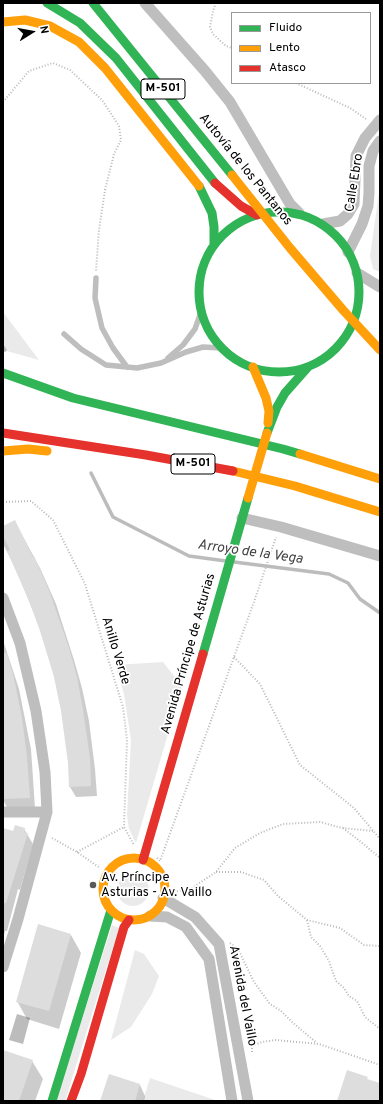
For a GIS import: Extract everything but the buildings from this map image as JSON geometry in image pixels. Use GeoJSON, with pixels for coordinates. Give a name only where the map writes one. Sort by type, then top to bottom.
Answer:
{"type":"FeatureCollection","features":[{"type":"Feature","properties":{"kind":"main road"},"geometry":{"type":"LineString","coordinates":[[47,3],[80,23],[116,58],[217,185],[241,206],[256,214]]}},
{"type":"Feature","properties":{"kind":"main road","name":"Autovía de los Pantanos"},"geometry":{"type":"LineString","coordinates":[[93,3],[290,248],[343,310],[380,350]]}},
{"type":"Feature","properties":{"kind":"main road"},"geometry":{"type":"LineString","coordinates":[[3,22],[25,20],[50,26],[79,42],[105,68],[198,184],[212,213],[214,244]]}},
{"type":"Feature","properties":{"kind":"main road"},"geometry":{"type":"LineString","coordinates":[[274,211],[299,213],[322,224],[337,237],[348,252],[357,273],[359,296],[354,318],[348,332],[328,354],[309,366],[290,371],[271,372],[252,367],[236,360],[222,348],[209,331],[201,312],[199,287],[201,270],[214,244],[226,231],[241,221],[256,214],[274,211]]}},
{"type":"Feature","properties":{"kind":"main road","name":"Avenida Príncipe de Asturias"},"geometry":{"type":"LineString","coordinates":[[143,860],[267,432],[277,406],[285,393],[309,366]]}},
{"type":"Feature","properties":{"kind":"main road","name":"Avenida Príncipe de Asturias"},"geometry":{"type":"LineString","coordinates":[[252,367],[268,404],[269,411],[267,432]]}},
{"type":"Feature","properties":{"kind":"main road"},"geometry":{"type":"LineString","coordinates":[[3,373],[73,398],[283,449],[380,479]]}},
{"type":"Feature","properties":{"kind":"main road","name":"M-501"},"geometry":{"type":"LineString","coordinates":[[3,433],[146,455],[223,469],[295,486],[380,512]]}},
{"type":"Feature","properties":{"kind":"main road"},"geometry":{"type":"LineString","coordinates":[[3,451],[28,450],[58,452]]}},
{"type":"Feature","properties":{"kind":"main road"},"geometry":{"type":"LineString","coordinates":[[154,466],[223,469]]}},
{"type":"Feature","properties":{"kind":"main road"},"geometry":{"type":"LineString","coordinates":[[133,858],[143,860],[151,864],[163,879],[164,898],[150,916],[143,919],[129,920],[118,916],[105,902],[103,892],[107,873],[114,865],[123,860],[133,858]]}},
{"type":"Feature","properties":{"kind":"main road"},"geometry":{"type":"LineString","coordinates":[[52,1101],[111,910]]}},
{"type":"Feature","properties":{"kind":"main road"},"geometry":{"type":"LineString","coordinates":[[71,1101],[81,1074],[124,927],[129,920]]}},
{"type":"Feature","properties":{"kind":"street"},"geometry":{"type":"LineString","coordinates":[[145,3],[206,71],[230,102],[290,204],[299,213]]}},
{"type":"Feature","properties":{"kind":"street","name":"Calle Ebro"},"geometry":{"type":"LineString","coordinates":[[322,224],[340,221],[348,214],[354,204],[356,156],[365,138],[377,123]]}},
{"type":"Feature","properties":{"kind":"street","name":"Calle Ebro"},"geometry":{"type":"LineString","coordinates":[[348,252],[362,224],[368,206],[369,166],[373,152],[380,141]]}},
{"type":"Feature","properties":{"kind":"street"},"geometry":{"type":"LineString","coordinates":[[357,273],[380,287]]}},
{"type":"Feature","properties":{"kind":"street"},"geometry":{"type":"LineString","coordinates":[[242,518],[281,527],[380,556]]}},
{"type":"Feature","properties":{"kind":"street"},"geometry":{"type":"LineString","coordinates":[[3,598],[20,643],[36,711],[45,772],[47,812],[18,919],[3,967]]}},
{"type":"Feature","properties":{"kind":"street"},"geometry":{"type":"LineString","coordinates":[[3,812],[47,812]]}},
{"type":"Feature","properties":{"kind":"street","name":"Avenida del Vaillo"},"geometry":{"type":"LineString","coordinates":[[164,898],[195,917],[219,944],[248,1101]]}},
{"type":"Feature","properties":{"kind":"street","name":"Avenida del Vaillo"},"geometry":{"type":"LineString","coordinates":[[150,916],[167,917],[186,928],[209,959],[232,1101]]}},
{"type":"Feature","properties":{"kind":"lane"},"geometry":{"type":"LineString","coordinates":[[96,278],[95,298],[102,328],[126,367]]}},
{"type":"Feature","properties":{"kind":"lane"},"geometry":{"type":"LineString","coordinates":[[161,363],[183,345],[194,329],[201,312]]}},
{"type":"Feature","properties":{"kind":"lane"},"geometry":{"type":"LineString","coordinates":[[64,334],[81,350],[106,365],[137,368],[161,363],[203,346],[222,348]]}},
{"type":"Feature","properties":{"kind":"path"},"geometry":{"type":"LineString","coordinates":[[216,3],[210,27],[213,34],[226,46],[231,48]]}},
{"type":"Feature","properties":{"kind":"path"},"geometry":{"type":"LineString","coordinates":[[3,102],[29,71],[53,64],[70,70],[76,75],[102,100],[118,126],[121,140],[114,154],[105,190],[99,230],[96,278]]}},
{"type":"Feature","properties":{"kind":"path"},"geometry":{"type":"LineString","coordinates":[[298,84],[329,97],[377,123]]}},
{"type":"Feature","properties":{"kind":"path","name":"Anillo Verde"},"geometry":{"type":"LineString","coordinates":[[3,502],[31,501],[53,520],[85,584],[123,707],[127,740],[124,827]]}},
{"type":"Feature","properties":{"kind":"path"},"geometry":{"type":"LineString","coordinates":[[160,861],[256,599],[276,535]]}},
{"type":"Feature","properties":{"kind":"path"},"geometry":{"type":"LineString","coordinates":[[234,657],[260,684],[300,765],[354,808],[380,839]]}},
{"type":"Feature","properties":{"kind":"path"},"geometry":{"type":"LineString","coordinates":[[179,896],[173,892],[192,888],[216,872],[235,848],[260,833],[284,824],[320,822],[342,828],[373,831]]}},
{"type":"Feature","properties":{"kind":"path"},"geometry":{"type":"LineString","coordinates":[[77,852],[124,827],[136,849]]}},
{"type":"Feature","properties":{"kind":"path"},"geometry":{"type":"LineString","coordinates":[[342,828],[380,858]]}},
{"type":"Feature","properties":{"kind":"path"},"geometry":{"type":"LineString","coordinates":[[42,832],[77,852],[100,868]]}},
{"type":"Feature","properties":{"kind":"path"},"geometry":{"type":"LineString","coordinates":[[216,872],[241,872],[264,880],[278,896],[308,920],[340,928],[364,945],[380,946]]}},
{"type":"Feature","properties":{"kind":"path"},"geometry":{"type":"LineString","coordinates":[[308,920],[311,937],[320,946],[329,960],[336,981],[344,988],[349,996],[357,1001],[365,1017],[380,1030]]}},
{"type":"Feature","properties":{"kind":"path"},"geometry":{"type":"LineString","coordinates":[[228,941],[238,949],[254,982],[270,1004],[281,1011],[318,1044]]}},
{"type":"Feature","properties":{"kind":"path"},"geometry":{"type":"LineString","coordinates":[[251,1054],[252,1046],[262,1042],[275,1040],[318,1044],[380,1065]]}},
{"type":"Feature","properties":{"kind":"shaded area"},"geometry":{"type":"Polygon","coordinates":[[[380,186],[380,272],[373,269],[370,256],[380,186]]]}},
{"type":"Feature","properties":{"kind":"shaded area"},"geometry":{"type":"Polygon","coordinates":[[[3,312],[39,360],[3,350],[3,312]]]}},
{"type":"Feature","properties":{"kind":"shaded area"},"geometry":{"type":"Polygon","coordinates":[[[163,662],[182,686],[136,843],[129,829],[127,815],[131,740],[124,694],[115,665],[163,662]]]}},
{"type":"Feature","properties":{"kind":"shaded area"},"geometry":{"type":"Polygon","coordinates":[[[133,874],[139,875],[146,881],[149,890],[148,896],[142,903],[133,906],[127,905],[120,899],[117,890],[118,884],[124,877],[133,874]]]}},
{"type":"Feature","properties":{"kind":"shaded area"},"geometry":{"type":"Polygon","coordinates":[[[112,925],[119,928],[65,1101],[56,1101],[112,925]]]}},
{"type":"Feature","properties":{"kind":"shaded area"},"geometry":{"type":"Polygon","coordinates":[[[135,950],[144,954],[159,976],[152,994],[131,1027],[111,1040],[135,950]]]}},
{"type":"Feature","properties":{"kind":"shaded area"},"geometry":{"type":"Polygon","coordinates":[[[17,1014],[30,1018],[23,1044],[9,1040],[17,1014]]]}},
{"type":"Feature","properties":{"kind":"shaded area"},"geometry":{"type":"Polygon","coordinates":[[[150,1078],[218,1101],[143,1101],[150,1078]]]}},
{"type":"Feature","properties":{"kind":"waterway","name":"Arroyo de la Vega"},"geometry":{"type":"LineString","coordinates":[[91,473],[113,517],[189,556],[226,561]]}},
{"type":"Feature","properties":{"kind":"waterway","name":"Arroyo de la Vega"},"geometry":{"type":"LineString","coordinates":[[234,562],[329,574],[348,583],[360,599],[380,613]]}},
{"type":"Feature","properties":{"kind":"traffic: fast"},"geometry":{"type":"LineString","coordinates":[[47,3],[80,23],[116,58],[215,183]]}},
{"type":"Feature","properties":{"kind":"traffic: fast"},"geometry":{"type":"LineString","coordinates":[[93,3],[232,175]]}},
{"type":"Feature","properties":{"kind":"traffic: fast"},"geometry":{"type":"LineString","coordinates":[[199,186],[212,213],[214,244]]}},
{"type":"Feature","properties":{"kind":"traffic: fast"},"geometry":{"type":"LineString","coordinates":[[279,212],[310,218],[330,230],[341,241],[353,261],[359,292],[353,323],[341,343],[330,354],[310,366],[279,372],[248,366],[228,354],[217,343],[205,323],[199,292],[205,261],[217,241],[228,230],[248,218],[279,212]]}},
{"type":"Feature","properties":{"kind":"traffic: fast"},"geometry":{"type":"LineString","coordinates":[[267,433],[277,407],[285,393],[308,367]]}},
{"type":"Feature","properties":{"kind":"traffic: fast"},"geometry":{"type":"LineString","coordinates":[[3,373],[73,398],[300,454]]}},
{"type":"Feature","properties":{"kind":"traffic: fast"},"geometry":{"type":"LineString","coordinates":[[203,654],[248,498]]}},
{"type":"Feature","properties":{"kind":"traffic: fast"},"geometry":{"type":"LineString","coordinates":[[52,1101],[111,910]]}},
{"type":"Feature","properties":{"kind":"traffic: slow"},"geometry":{"type":"LineString","coordinates":[[3,22],[25,20],[50,26],[79,42],[105,68],[199,186]]}},
{"type":"Feature","properties":{"kind":"traffic: slow"},"geometry":{"type":"LineString","coordinates":[[232,175],[290,248],[343,310],[380,350]]}},
{"type":"Feature","properties":{"kind":"traffic: slow"},"geometry":{"type":"LineString","coordinates":[[253,367],[266,398],[269,411],[268,423]]}},
{"type":"Feature","properties":{"kind":"traffic: slow"},"geometry":{"type":"LineString","coordinates":[[248,498],[267,433]]}},
{"type":"Feature","properties":{"kind":"traffic: slow"},"geometry":{"type":"LineString","coordinates":[[3,451],[28,449],[47,451]]}},
{"type":"Feature","properties":{"kind":"traffic: slow"},"geometry":{"type":"LineString","coordinates":[[300,454],[380,479]]}},
{"type":"Feature","properties":{"kind":"traffic: slow"},"geometry":{"type":"LineString","coordinates":[[233,471],[295,486],[380,512]]}},
{"type":"Feature","properties":{"kind":"traffic: slow"},"geometry":{"type":"LineString","coordinates":[[134,858],[151,863],[156,867],[160,872],[165,889],[160,906],[156,911],[151,915],[134,920],[117,915],[112,911],[108,906],[103,889],[108,872],[112,867],[117,863],[134,858]]}},
{"type":"Feature","properties":{"kind":"traffic: jam"},"geometry":{"type":"LineString","coordinates":[[215,183],[241,206],[257,215]]}},
{"type":"Feature","properties":{"kind":"traffic: jam"},"geometry":{"type":"LineString","coordinates":[[3,433],[146,455],[233,471]]}},
{"type":"Feature","properties":{"kind":"traffic: jam"},"geometry":{"type":"LineString","coordinates":[[143,860],[203,654]]}},
{"type":"Feature","properties":{"kind":"traffic: jam"},"geometry":{"type":"LineString","coordinates":[[71,1101],[81,1074],[124,927],[129,920]]}},
{"type":"Feature","properties":{"kind":"place","name":"Av. Príncipe Asturias - Av. Vaillo"},"geometry":{"type":"Point","coordinates":[93,885]}}]}
